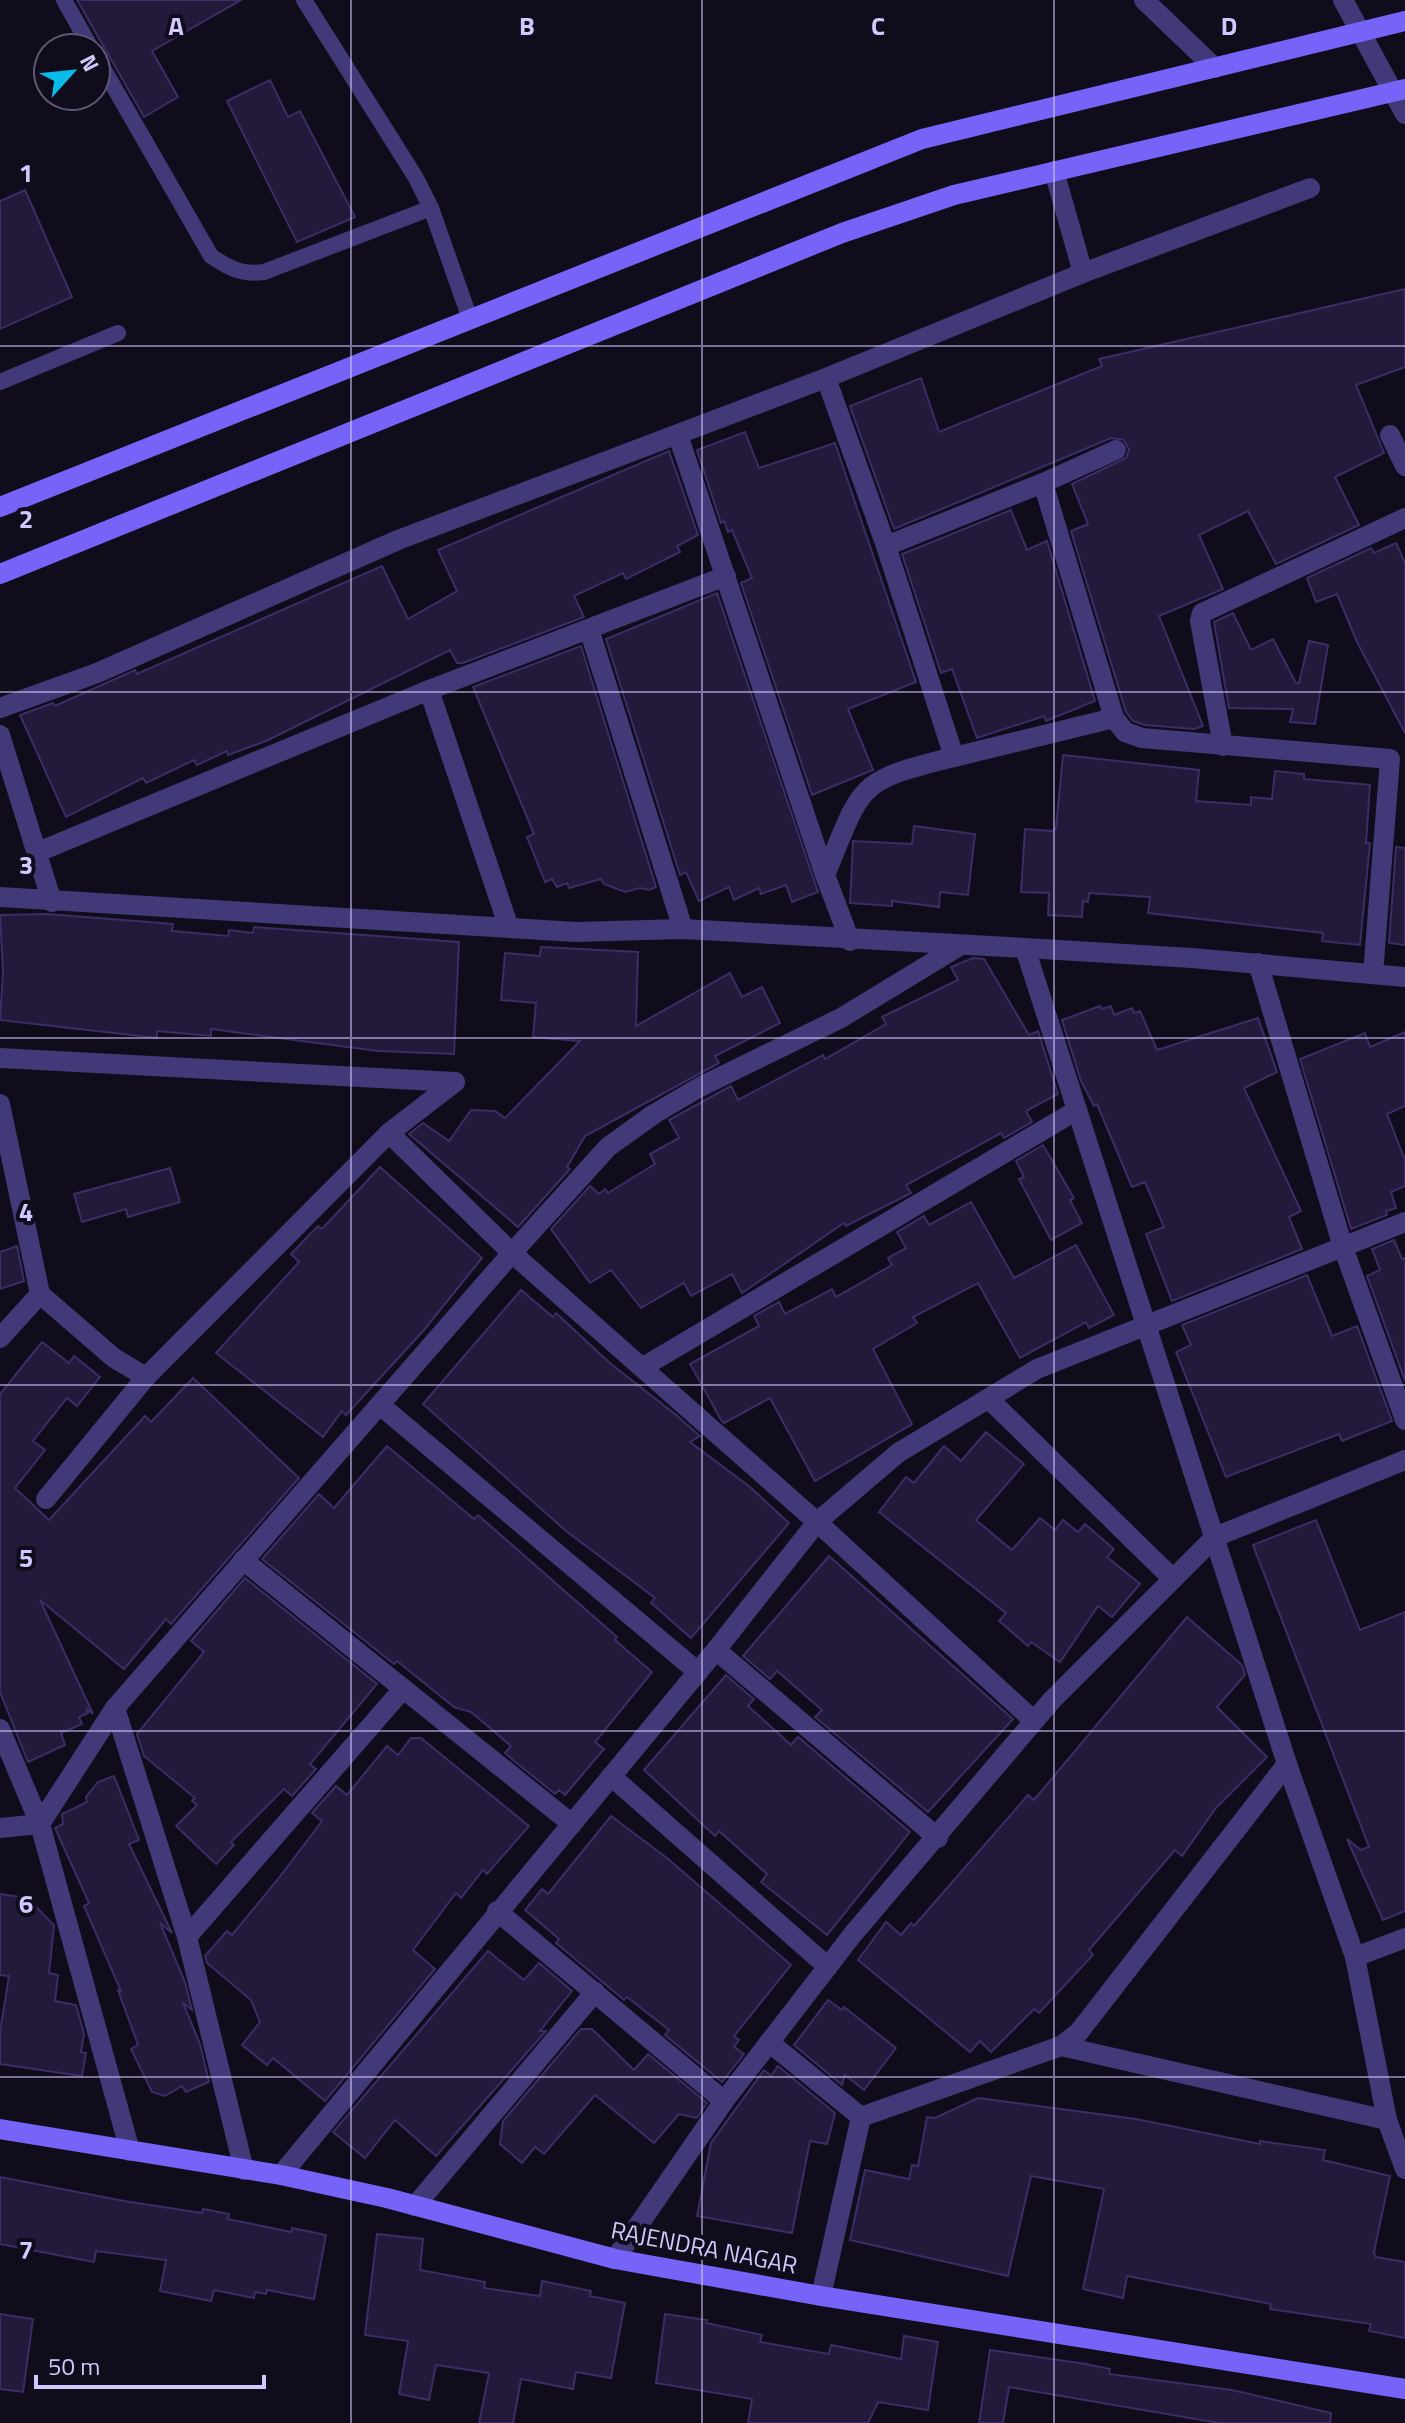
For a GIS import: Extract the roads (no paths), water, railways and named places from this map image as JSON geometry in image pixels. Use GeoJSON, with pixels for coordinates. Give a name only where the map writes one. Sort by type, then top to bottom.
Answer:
{"type":"FeatureCollection","features":[{"type":"Feature","properties":{"kind":"main road"},"geometry":{"type":"LineString","coordinates":[[0,507],[922,139],[1405,21]]}},
{"type":"Feature","properties":{"kind":"main road"},"geometry":{"type":"LineString","coordinates":[[0,574],[842,233],[954,195],[1399,91]]}},
{"type":"Feature","properties":{"kind":"main road","name":"RAJENDRA NAGAR"},"geometry":{"type":"LineString","coordinates":[[0,2129],[281,2175],[415,2206],[615,2259],[821,2296],[1405,2389]]}},
{"type":"Feature","properties":{"kind":"street"},"geometry":{"type":"LineString","coordinates":[[1144,0],[1215,68]]}},
{"type":"Feature","properties":{"kind":"street"},"geometry":{"type":"LineString","coordinates":[[1343,0],[1399,91],[1405,114]]}},
{"type":"Feature","properties":{"kind":"street"},"geometry":{"type":"LineString","coordinates":[[1054,171],[1083,273]]}},
{"type":"Feature","properties":{"kind":"street"},"geometry":{"type":"LineString","coordinates":[[0,708],[97,673],[398,540],[826,378],[1083,273],[1310,188]]}},
{"type":"Feature","properties":{"kind":"street"},"geometry":{"type":"LineString","coordinates":[[826,378],[886,546],[954,757]]}},
{"type":"Feature","properties":{"kind":"street"},"geometry":{"type":"LineString","coordinates":[[678,435],[825,875],[850,941]]}},
{"type":"Feature","properties":{"kind":"street"},"geometry":{"type":"LineString","coordinates":[[1390,435],[1405,466]]}},
{"type":"Feature","properties":{"kind":"street"},"geometry":{"type":"LineString","coordinates":[[886,546],[1116,450]]}},
{"type":"Feature","properties":{"kind":"street"},"geometry":{"type":"LineString","coordinates":[[1043,483],[1114,718],[1125,732],[1142,738],[1223,746],[1400,757],[1373,974]]}},
{"type":"Feature","properties":{"kind":"street"},"geometry":{"type":"LineString","coordinates":[[1223,746],[1200,621],[1202,613],[1405,518]]}},
{"type":"Feature","properties":{"kind":"street"},"geometry":{"type":"LineString","coordinates":[[38,852],[429,690],[726,576]]}},
{"type":"Feature","properties":{"kind":"street"},"geometry":{"type":"LineString","coordinates":[[589,629],[683,929]]}},
{"type":"Feature","properties":{"kind":"street"},"geometry":{"type":"LineString","coordinates":[[429,690],[509,928]]}},
{"type":"Feature","properties":{"kind":"street"},"geometry":{"type":"LineString","coordinates":[[825,875],[856,802],[866,787],[884,776],[1114,718]]}},
{"type":"Feature","properties":{"kind":"street"},"geometry":{"type":"LineString","coordinates":[[0,735],[52,902]]}},
{"type":"Feature","properties":{"kind":"street"},"geometry":{"type":"LineString","coordinates":[[0,897],[576,932],[683,929],[850,941],[1025,948],[1258,963],[1405,977]]}},
{"type":"Feature","properties":{"kind":"street"},"geometry":{"type":"LineString","coordinates":[[40,1824],[115,1708],[608,1147],[654,1114],[700,1087],[841,1018],[961,945]]}},
{"type":"Feature","properties":{"kind":"street"},"geometry":{"type":"LineString","coordinates":[[1025,948],[1287,1764],[1355,1957],[1387,2120],[1405,2169]]}},
{"type":"Feature","properties":{"kind":"street"},"geometry":{"type":"LineString","coordinates":[[1258,963],[1343,1247],[1405,1420]]}},
{"type":"Feature","properties":{"kind":"street"},"geometry":{"type":"LineString","coordinates":[[0,1058],[455,1082],[389,1133],[146,1377],[46,1499]]}},
{"type":"Feature","properties":{"kind":"street"},"geometry":{"type":"LineString","coordinates":[[0,1104],[40,1294],[114,1358],[146,1377]]}},
{"type":"Feature","properties":{"kind":"street"},"geometry":{"type":"LineString","coordinates":[[643,1367],[1077,1110]]}},
{"type":"Feature","properties":{"kind":"street"},"geometry":{"type":"LineString","coordinates":[[389,1133],[512,1253],[817,1522],[1033,1720]]}},
{"type":"Feature","properties":{"kind":"street"},"geometry":{"type":"LineString","coordinates":[[281,2175],[698,1672],[817,1522],[898,1453],[1037,1369],[1405,1222]]}},
{"type":"Feature","properties":{"kind":"street"},"geometry":{"type":"LineString","coordinates":[[0,1338],[40,1294]]}},
{"type":"Feature","properties":{"kind":"street"},"geometry":{"type":"LineString","coordinates":[[989,1399],[1173,1579]]}},
{"type":"Feature","properties":{"kind":"street"},"geometry":{"type":"LineString","coordinates":[[380,1405],[698,1672]]}},
{"type":"Feature","properties":{"kind":"street"},"geometry":{"type":"LineString","coordinates":[[615,2259],[724,2101],[769,2042],[1033,1720],[1215,1537],[1405,1460]]}},
{"type":"Feature","properties":{"kind":"street"},"geometry":{"type":"LineString","coordinates":[[243,1560],[572,1824]]}},
{"type":"Feature","properties":{"kind":"street"},"geometry":{"type":"LineString","coordinates":[[716,1650],[938,1838]]}},
{"type":"Feature","properties":{"kind":"street"},"geometry":{"type":"LineString","coordinates":[[187,1937],[403,1689]]}},
{"type":"Feature","properties":{"kind":"street"},"geometry":{"type":"LineString","coordinates":[[115,1708],[187,1937],[244,2170]]}},
{"type":"Feature","properties":{"kind":"street"},"geometry":{"type":"LineString","coordinates":[[0,1729],[40,1824],[130,2151]]}},
{"type":"Feature","properties":{"kind":"street"},"geometry":{"type":"LineString","coordinates":[[861,2117],[1061,2046],[1079,2032],[1287,1764]]}},
{"type":"Feature","properties":{"kind":"street"},"geometry":{"type":"LineString","coordinates":[[611,1776],[828,1967]]}},
{"type":"Feature","properties":{"kind":"street"},"geometry":{"type":"LineString","coordinates":[[0,1828],[40,1824]]}},
{"type":"Feature","properties":{"kind":"street"},"geometry":{"type":"LineString","coordinates":[[497,1911],[724,2101]]}},
{"type":"Feature","properties":{"kind":"street"},"geometry":{"type":"LineString","coordinates":[[1355,1957],[1405,1938]]}},
{"type":"Feature","properties":{"kind":"street"},"geometry":{"type":"LineString","coordinates":[[415,2206],[595,1992]]}},
{"type":"Feature","properties":{"kind":"street"},"geometry":{"type":"LineString","coordinates":[[769,2042],[861,2117]]}},
{"type":"Feature","properties":{"kind":"street"},"geometry":{"type":"LineString","coordinates":[[1061,2046],[1387,2120]]}},
{"type":"Feature","properties":{"kind":"street"},"geometry":{"type":"LineString","coordinates":[[821,2296],[861,2117]]}},
{"type":"Feature","properties":{"kind":"lane"},"geometry":{"type":"LineString","coordinates":[[64,0],[82,32]]}},
{"type":"Feature","properties":{"kind":"lane"},"geometry":{"type":"LineString","coordinates":[[304,0],[431,208],[470,319]]}},
{"type":"Feature","properties":{"kind":"lane"},"geometry":{"type":"LineString","coordinates":[[112,84],[211,256],[228,268],[246,275],[264,272],[431,208]]}},
{"type":"Feature","properties":{"kind":"lane"},"geometry":{"type":"LineString","coordinates":[[0,382],[118,333]]}}]}
